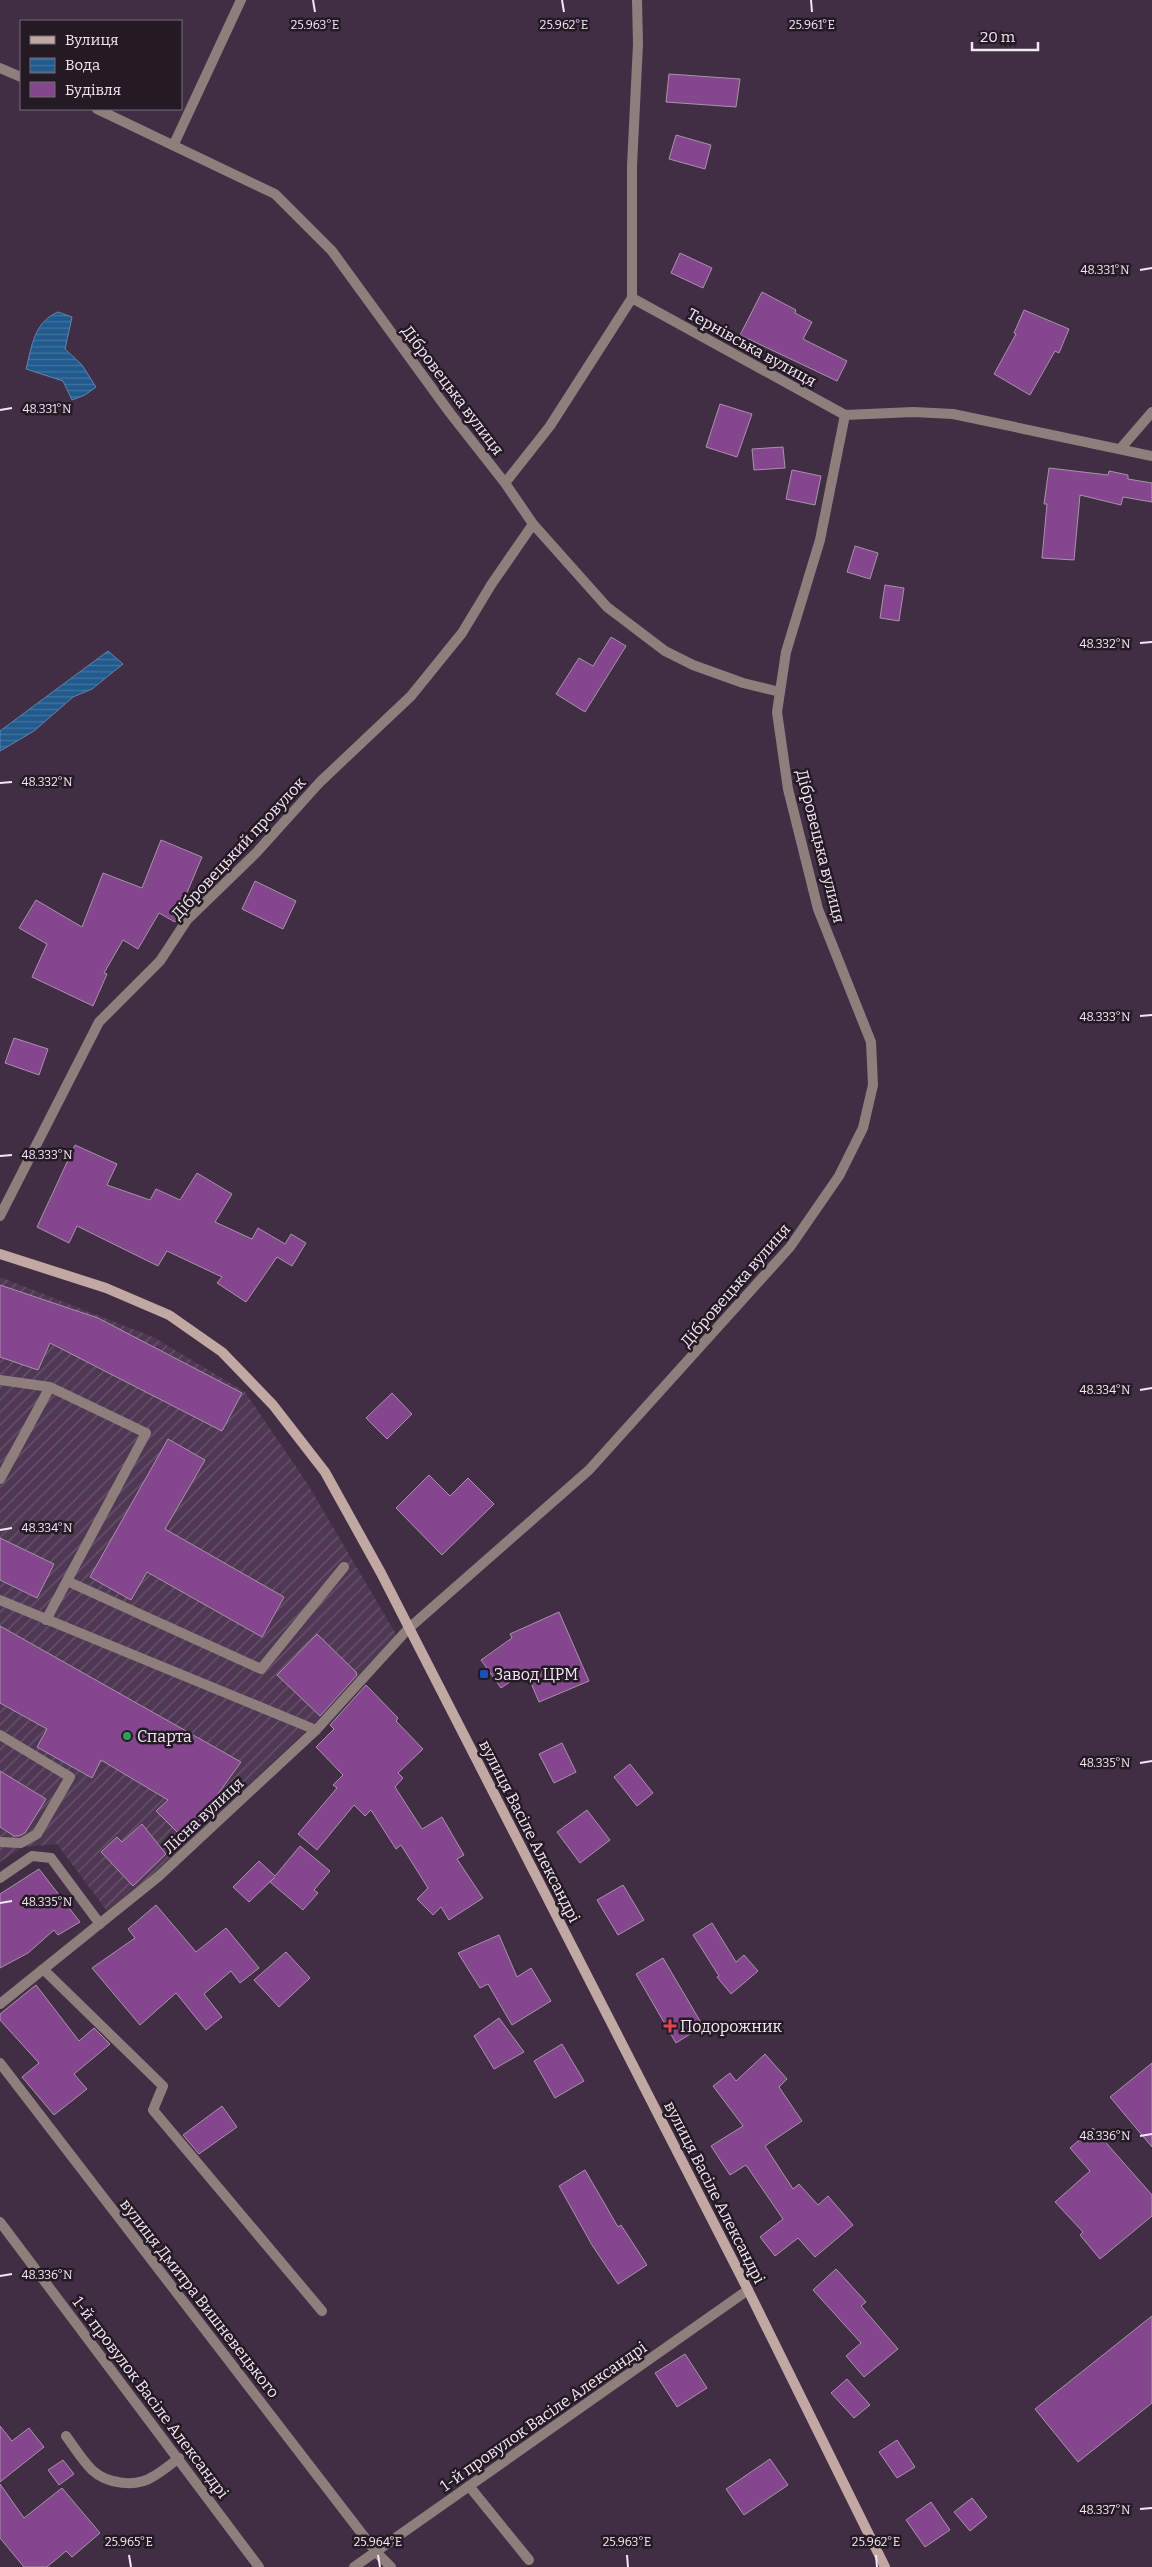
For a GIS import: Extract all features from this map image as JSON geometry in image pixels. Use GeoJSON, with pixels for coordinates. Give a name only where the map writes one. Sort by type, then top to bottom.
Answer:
{"type":"FeatureCollection","features":[{"type":"Feature","properties":{"kind":"main road","name":"вулиця Васіле Александрі"},"geometry":{"type":"LineString","coordinates":[[0,1254],[106,1288],[168,1316],[222,1352],[273,1405],[325,1472],[381,1573],[748,2290],[885,2567]]}},
{"type":"Feature","properties":{"kind":"street"},"geometry":{"type":"LineString","coordinates":[[174,144],[241,0]]}},
{"type":"Feature","properties":{"kind":"street"},"geometry":{"type":"LineString","coordinates":[[505,483],[550,426],[632,298],[632,166],[638,44],[637,0]]}},
{"type":"Feature","properties":{"kind":"street"},"geometry":{"type":"LineString","coordinates":[[0,68],[20,77]]}},
{"type":"Feature","properties":{"kind":"street","name":"Дібровецька вулиця"},"geometry":{"type":"LineString","coordinates":[[99,110],[174,144],[275,194],[332,251],[450,413],[505,483],[533,524],[607,607],[665,651],[701,668],[743,683],[780,692]]}},
{"type":"Feature","properties":{"kind":"street","name":"Тернівська вулиця"},"geometry":{"type":"LineString","coordinates":[[632,298],[845,415]]}},
{"type":"Feature","properties":{"kind":"street"},"geometry":{"type":"LineString","coordinates":[[845,415],[913,412],[953,414],[1152,456]]}},
{"type":"Feature","properties":{"kind":"street"},"geometry":{"type":"LineString","coordinates":[[1121,448],[1152,412]]}},
{"type":"Feature","properties":{"kind":"street","name":"Дібровецька вулиця"},"geometry":{"type":"LineString","coordinates":[[408,1629],[589,1470],[790,1247],[839,1176],[863,1128],[873,1085],[870,1042],[818,909],[788,789],[778,712],[786,652],[820,540],[845,415]]}},
{"type":"Feature","properties":{"kind":"street","name":"Дібровецький провулок"},"geometry":{"type":"LineString","coordinates":[[0,1216],[99,1022],[160,961],[187,920],[257,852],[320,782],[411,696],[462,633],[491,585],[533,524]]}},
{"type":"Feature","properties":{"kind":"street"},"geometry":{"type":"LineString","coordinates":[[0,1380],[50,1387],[146,1433],[46,1620]]}},
{"type":"Feature","properties":{"kind":"street"},"geometry":{"type":"LineString","coordinates":[[0,1479],[50,1387]]}},
{"type":"Feature","properties":{"kind":"street"},"geometry":{"type":"LineString","coordinates":[[68,1581],[261,1670],[344,1568]]}},
{"type":"Feature","properties":{"kind":"street"},"geometry":{"type":"LineString","coordinates":[[0,1600],[316,1730]]}},
{"type":"Feature","properties":{"kind":"street","name":"Лісна вулиця"},"geometry":{"type":"LineString","coordinates":[[0,2004],[159,1876],[316,1730],[408,1629]]}},
{"type":"Feature","properties":{"kind":"street"},"geometry":{"type":"LineString","coordinates":[[0,1735],[70,1777],[37,1834],[21,1843],[0,1842]]}},
{"type":"Feature","properties":{"kind":"street"},"geometry":{"type":"LineString","coordinates":[[0,1878],[32,1856],[51,1858],[100,1924]]}},
{"type":"Feature","properties":{"kind":"street"},"geometry":{"type":"LineString","coordinates":[[43,1970],[163,2086],[153,2110],[322,2311]]}},
{"type":"Feature","properties":{"kind":"street","name":"вулиця Дмитра Вишневецького"},"geometry":{"type":"LineString","coordinates":[[0,2062],[376,2552],[391,2567]]}},
{"type":"Feature","properties":{"kind":"street","name":"1-й провулок Васіле Александрі"},"geometry":{"type":"LineString","coordinates":[[0,2222],[259,2567]]}},
{"type":"Feature","properties":{"kind":"street","name":"1-й провулок Васіле Александрі"},"geometry":{"type":"LineString","coordinates":[[354,2567],[748,2290]]}},
{"type":"Feature","properties":{"kind":"street"},"geometry":{"type":"LineString","coordinates":[[66,2436],[92,2470],[108,2480],[122,2483],[133,2483],[152,2478],[179,2458]]}},
{"type":"Feature","properties":{"kind":"street"},"geometry":{"type":"LineString","coordinates":[[469,2486],[529,2560]]}},
{"type":"Feature","properties":{"kind":"shaded area"},"geometry":{"type":"Polygon","coordinates":[[[0,1277],[153,1337],[245,1392],[307,1483],[397,1636],[311,1726],[155,1873],[107,1911],[57,1844],[23,1847],[0,1862],[0,1277]]]}},
{"type":"Feature","properties":{"kind":"water"},"geometry":{"type":"Polygon","coordinates":[[[58,312],[72,317],[65,349],[82,365],[96,387],[85,395],[72,400],[63,381],[26,369],[32,343],[39,328],[50,316],[58,312]]]}},
{"type":"Feature","properties":{"kind":"water"},"geometry":{"type":"Polygon","coordinates":[[[108,651],[123,664],[92,689],[73,697],[34,731],[0,751],[0,731],[108,651]]]}},
{"type":"Feature","properties":{"kind":"building"},"geometry":{"type":"Polygon","coordinates":[[[669,74],[740,79],[736,107],[666,102],[669,74]]]}},
{"type":"Feature","properties":{"kind":"building"},"geometry":{"type":"Polygon","coordinates":[[[676,135],[711,145],[705,169],[669,159],[676,135]]]}},
{"type":"Feature","properties":{"kind":"building"},"geometry":{"type":"Polygon","coordinates":[[[680,253],[712,268],[703,288],[671,273],[680,253]]]}},
{"type":"Feature","properties":{"kind":"building"},"geometry":{"type":"Polygon","coordinates":[[[762,292],[796,310],[795,313],[812,322],[803,339],[847,361],[837,381],[740,335],[762,292]]]}},
{"type":"Feature","properties":{"kind":"building"},"geometry":{"type":"Polygon","coordinates":[[[1024,310],[1069,329],[1059,353],[1055,351],[1030,395],[994,374],[1016,334],[1014,333],[1024,310]]]}},
{"type":"Feature","properties":{"kind":"building"},"geometry":{"type":"Polygon","coordinates":[[[720,404],[752,414],[737,457],[706,447],[720,404]]]}},
{"type":"Feature","properties":{"kind":"building"},"geometry":{"type":"Polygon","coordinates":[[[783,447],[785,468],[754,470],[752,449],[783,447]]]}},
{"type":"Feature","properties":{"kind":"building"},"geometry":{"type":"Polygon","coordinates":[[[1049,468],[1108,475],[1109,471],[1128,475],[1128,479],[1152,483],[1152,502],[1123,497],[1121,505],[1080,495],[1074,560],[1042,558],[1047,504],[1044,504],[1049,468]]]}},
{"type":"Feature","properties":{"kind":"building"},"geometry":{"type":"Polygon","coordinates":[[[792,470],[821,476],[815,505],[786,499],[792,470]]]}},
{"type":"Feature","properties":{"kind":"building"},"geometry":{"type":"Polygon","coordinates":[[[855,546],[878,553],[870,579],[847,572],[855,546]]]}},
{"type":"Feature","properties":{"kind":"building"},"geometry":{"type":"Polygon","coordinates":[[[885,585],[904,588],[899,621],[880,618],[885,585]]]}},
{"type":"Feature","properties":{"kind":"building"},"geometry":{"type":"Polygon","coordinates":[[[611,637],[626,646],[585,712],[556,694],[579,658],[593,666],[611,637]]]}},
{"type":"Feature","properties":{"kind":"building"},"geometry":{"type":"Polygon","coordinates":[[[161,840],[202,857],[183,902],[185,903],[175,922],[159,913],[138,949],[123,940],[104,973],[107,974],[93,1006],[32,977],[47,944],[19,928],[36,900],[82,927],[103,873],[142,888],[161,840]]]}},
{"type":"Feature","properties":{"kind":"building"},"geometry":{"type":"Polygon","coordinates":[[[255,881],[296,901],[283,929],[242,909],[255,881]]]}},
{"type":"Feature","properties":{"kind":"building"},"geometry":{"type":"Polygon","coordinates":[[[14,1038],[48,1049],[39,1075],[5,1063],[14,1038]]]}},
{"type":"Feature","properties":{"kind":"building"},"geometry":{"type":"Polygon","coordinates":[[[75,1145],[117,1164],[107,1185],[150,1200],[156,1189],[180,1200],[197,1173],[232,1194],[215,1222],[252,1239],[258,1228],[285,1244],[291,1234],[306,1243],[292,1266],[277,1257],[246,1302],[217,1283],[222,1277],[167,1251],[158,1266],[77,1226],[69,1243],[37,1227],[75,1145]]]}},
{"type":"Feature","properties":{"kind":"building"},"geometry":{"type":"Polygon","coordinates":[[[0,1285],[98,1318],[242,1393],[222,1431],[50,1343],[38,1370],[0,1357],[0,1285]]]}},
{"type":"Feature","properties":{"kind":"building"},"geometry":{"type":"Polygon","coordinates":[[[392,1393],[412,1414],[387,1439],[366,1418],[392,1393]]]}},
{"type":"Feature","properties":{"kind":"building"},"geometry":{"type":"Polygon","coordinates":[[[168,1439],[205,1460],[165,1529],[284,1597],[262,1637],[147,1572],[131,1600],[90,1577],[168,1439]]]}},
{"type":"Feature","properties":{"kind":"building"},"geometry":{"type":"Polygon","coordinates":[[[429,1475],[450,1496],[468,1478],[494,1504],[442,1555],[396,1508],[429,1475]]]}},
{"type":"Feature","properties":{"kind":"building"},"geometry":{"type":"Polygon","coordinates":[[[0,1538],[54,1564],[37,1598],[0,1580],[0,1538]]]}},
{"type":"Feature","properties":{"kind":"building"},"geometry":{"type":"Polygon","coordinates":[[[559,1612],[589,1681],[539,1702],[526,1671],[501,1688],[481,1660],[512,1638],[510,1634],[559,1612]]]}},
{"type":"Feature","properties":{"kind":"building"},"geometry":{"type":"Polygon","coordinates":[[[0,1626],[241,1762],[193,1829],[183,1838],[156,1811],[168,1800],[101,1760],[92,1778],[37,1747],[47,1729],[0,1703],[0,1626]]]}},
{"type":"Feature","properties":{"kind":"building"},"geometry":{"type":"Polygon","coordinates":[[[317,1634],[357,1675],[320,1716],[277,1675],[317,1634]]]}},
{"type":"Feature","properties":{"kind":"building"},"geometry":{"type":"Polygon","coordinates":[[[366,1685],[398,1718],[396,1721],[423,1749],[398,1773],[403,1778],[395,1787],[422,1829],[442,1817],[464,1855],[457,1859],[483,1898],[449,1920],[441,1907],[433,1915],[417,1899],[428,1888],[401,1845],[396,1849],[371,1810],[365,1816],[354,1805],[317,1850],[298,1834],[337,1788],[333,1785],[343,1775],[316,1747],[334,1729],[330,1725],[366,1685]]]}},
{"type":"Feature","properties":{"kind":"building"},"geometry":{"type":"Polygon","coordinates":[[[562,1743],[576,1772],[554,1783],[539,1754],[562,1743]]]}},
{"type":"Feature","properties":{"kind":"building"},"geometry":{"type":"Polygon","coordinates":[[[630,1764],[653,1793],[637,1806],[614,1777],[630,1764]]]}},
{"type":"Feature","properties":{"kind":"building"},"geometry":{"type":"Polygon","coordinates":[[[0,1771],[46,1799],[25,1833],[19,1836],[14,1836],[0,1827],[0,1771]]]}},
{"type":"Feature","properties":{"kind":"building"},"geometry":{"type":"Polygon","coordinates":[[[587,1810],[610,1840],[580,1863],[557,1832],[587,1810]]]}},
{"type":"Feature","properties":{"kind":"building"},"geometry":{"type":"Polygon","coordinates":[[[142,1824],[166,1854],[133,1886],[101,1852],[117,1837],[122,1842],[142,1824]]]}},
{"type":"Feature","properties":{"kind":"building"},"geometry":{"type":"Polygon","coordinates":[[[300,1846],[330,1871],[314,1890],[318,1893],[303,1910],[270,1882],[275,1877],[249,1902],[233,1887],[259,1861],[275,1876],[300,1846]]]}},
{"type":"Feature","properties":{"kind":"building"},"geometry":{"type":"Polygon","coordinates":[[[39,1869],[80,1922],[58,1935],[54,1930],[28,1953],[0,1968],[0,1894],[39,1869]]]}},
{"type":"Feature","properties":{"kind":"building"},"geometry":{"type":"Polygon","coordinates":[[[623,1885],[644,1920],[618,1935],[597,1900],[623,1885]]]}},
{"type":"Feature","properties":{"kind":"building"},"geometry":{"type":"Polygon","coordinates":[[[156,1905],[196,1952],[226,1928],[259,1968],[240,1983],[231,1971],[204,1994],[222,2017],[206,2030],[176,1993],[140,2025],[92,1968],[135,1938],[128,1929],[156,1905]]]}},
{"type":"Feature","properties":{"kind":"building"},"geometry":{"type":"Polygon","coordinates":[[[712,1923],[736,1962],[744,1955],[758,1971],[731,1994],[717,1977],[719,1976],[693,1935],[712,1923]]]}},
{"type":"Feature","properties":{"kind":"building"},"geometry":{"type":"Polygon","coordinates":[[[499,1935],[517,1977],[531,1968],[551,2001],[512,2025],[488,1984],[480,1988],[458,1953],[499,1935]]]}},
{"type":"Feature","properties":{"kind":"building"},"geometry":{"type":"Polygon","coordinates":[[[286,1952],[310,1978],[279,2007],[254,1980],[286,1952]]]}},
{"type":"Feature","properties":{"kind":"building"},"geometry":{"type":"Polygon","coordinates":[[[663,1958],[703,2026],[676,2043],[636,1974],[663,1958]]]}},
{"type":"Feature","properties":{"kind":"building"},"geometry":{"type":"Polygon","coordinates":[[[36,1985],[79,2041],[94,2028],[110,2044],[74,2074],[87,2089],[54,2115],[22,2077],[39,2063],[0,2020],[0,2014],[36,1985]]]}},
{"type":"Feature","properties":{"kind":"building"},"geometry":{"type":"Polygon","coordinates":[[[499,2018],[524,2052],[494,2069],[474,2036],[499,2018]]]}},
{"type":"Feature","properties":{"kind":"building"},"geometry":{"type":"Polygon","coordinates":[[[562,2044],[584,2081],[555,2098],[534,2061],[562,2044]]]}},
{"type":"Feature","properties":{"kind":"building"},"geometry":{"type":"Polygon","coordinates":[[[765,2054],[787,2079],[779,2087],[802,2121],[765,2146],[793,2189],[799,2184],[818,2205],[828,2196],[853,2225],[815,2257],[798,2238],[775,2256],[760,2237],[783,2219],[746,2165],[730,2175],[711,2146],[743,2126],[713,2086],[730,2073],[736,2081],[765,2054]]]}},
{"type":"Feature","properties":{"kind":"building"},"geometry":{"type":"Polygon","coordinates":[[[1152,2063],[1152,2147],[1110,2097],[1152,2063]]]}},
{"type":"Feature","properties":{"kind":"building"},"geometry":{"type":"Polygon","coordinates":[[[222,2106],[237,2127],[199,2154],[183,2135],[222,2106]]]}},
{"type":"Feature","properties":{"kind":"building"},"geometry":{"type":"Polygon","coordinates":[[[1093,2128],[1152,2195],[1152,2216],[1100,2259],[1080,2235],[1083,2232],[1055,2202],[1090,2171],[1070,2148],[1093,2128]]]}},
{"type":"Feature","properties":{"kind":"building"},"geometry":{"type":"Polygon","coordinates":[[[585,2170],[618,2227],[621,2225],[647,2265],[618,2284],[592,2245],[559,2186],[585,2170]]]}},
{"type":"Feature","properties":{"kind":"building"},"geometry":{"type":"Polygon","coordinates":[[[836,2269],[866,2302],[861,2306],[898,2349],[864,2377],[846,2356],[861,2343],[813,2290],[836,2269]]]}},
{"type":"Feature","properties":{"kind":"building"},"geometry":{"type":"Polygon","coordinates":[[[1152,2316],[1152,2403],[1078,2462],[1035,2409],[1152,2316]]]}},
{"type":"Feature","properties":{"kind":"building"},"geometry":{"type":"Polygon","coordinates":[[[685,2354],[707,2388],[677,2407],[655,2373],[685,2354]]]}},
{"type":"Feature","properties":{"kind":"building"},"geometry":{"type":"Polygon","coordinates":[[[847,2379],[870,2405],[854,2418],[831,2393],[847,2379]]]}},
{"type":"Feature","properties":{"kind":"building"},"geometry":{"type":"Polygon","coordinates":[[[0,2426],[12,2441],[29,2428],[44,2447],[0,2482],[0,2426]]]}},
{"type":"Feature","properties":{"kind":"building"},"geometry":{"type":"Polygon","coordinates":[[[897,2440],[915,2467],[897,2478],[879,2452],[897,2440]]]}},
{"type":"Feature","properties":{"kind":"building"},"geometry":{"type":"Polygon","coordinates":[[[770,2459],[788,2485],[744,2515],[726,2489],[770,2459]]]}},
{"type":"Feature","properties":{"kind":"building"},"geometry":{"type":"Polygon","coordinates":[[[63,2460],[74,2474],[59,2485],[48,2470],[63,2460]]]}},
{"type":"Feature","properties":{"kind":"building"},"geometry":{"type":"Polygon","coordinates":[[[0,2484],[24,2518],[62,2488],[100,2533],[72,2557],[66,2551],[47,2567],[24,2567],[0,2538],[0,2484]]]}},
{"type":"Feature","properties":{"kind":"building"},"geometry":{"type":"Polygon","coordinates":[[[972,2498],[987,2517],[970,2531],[954,2512],[972,2498]]]}},
{"type":"Feature","properties":{"kind":"building"},"geometry":{"type":"Polygon","coordinates":[[[931,2502],[950,2530],[925,2547],[906,2520],[931,2502]]]}},
{"type":"Feature","properties":{"kind":"place","name":"Завод ЦРМ"},"geometry":{"type":"Point","coordinates":[484,1674]}},
{"type":"Feature","properties":{"kind":"place","name":"Спарта"},"geometry":{"type":"Point","coordinates":[127,1736]}},
{"type":"Feature","properties":{"kind":"place","name":"Подорожник"},"geometry":{"type":"Point","coordinates":[670,2026]}}]}
